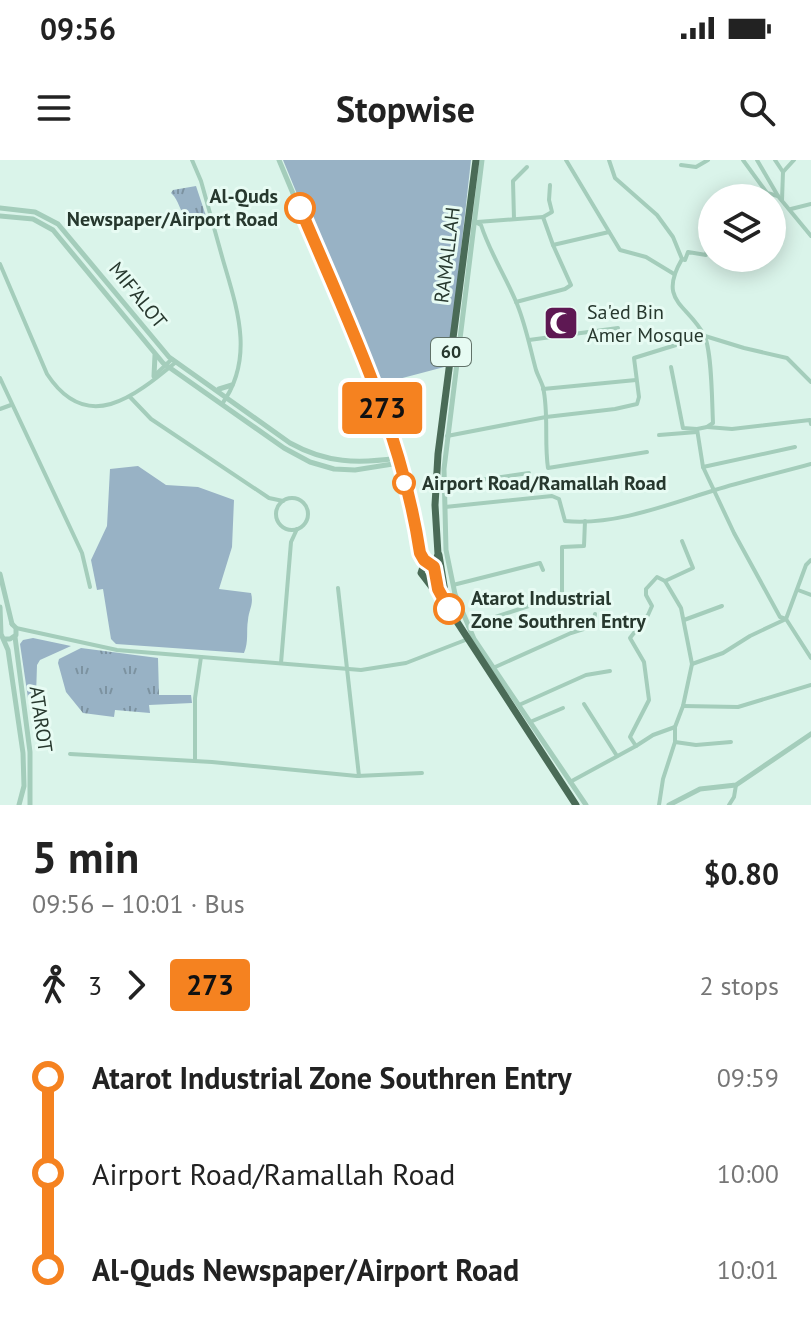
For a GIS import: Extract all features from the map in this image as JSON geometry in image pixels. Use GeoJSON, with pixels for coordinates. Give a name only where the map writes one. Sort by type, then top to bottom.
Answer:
{"type":"FeatureCollection","features":[{"type":"Feature","properties":{"kind":"highway","name":"RAMALLAH"},"geometry":{"type":"LineString","coordinates":[[429,568],[436,556],[437,469],[476,160]]}},
{"type":"Feature","properties":{"kind":"highway","name":"60"},"geometry":{"type":"LineString","coordinates":[[437,545],[441,578],[450,611]]}},
{"type":"Feature","properties":{"kind":"highway","name":"60"},"geometry":{"type":"LineString","coordinates":[[429,568],[450,611],[576,805]]}},
{"type":"Feature","properties":{"kind":"street"},"geometry":{"type":"LineString","coordinates":[[192,160],[240,316],[242,348],[232,385],[222,404]]}},
{"type":"Feature","properties":{"kind":"street"},"geometry":{"type":"LineString","coordinates":[[279,160],[382,406],[420,553],[429,568]]}},
{"type":"Feature","properties":{"kind":"street"},"geometry":{"type":"LineString","coordinates":[[482,160],[447,436],[443,485],[446,550],[453,585],[468,626],[586,805]]}},
{"type":"Feature","properties":{"kind":"street"},"geometry":{"type":"LineString","coordinates":[[566,160],[620,250],[646,257],[674,274]]}},
{"type":"Feature","properties":{"kind":"street"},"geometry":{"type":"LineString","coordinates":[[609,160],[615,178],[657,215],[673,237],[682,259]]}},
{"type":"Feature","properties":{"kind":"street"},"geometry":{"type":"LineString","coordinates":[[681,165],[696,167],[708,160]]}},
{"type":"Feature","properties":{"kind":"street"},"geometry":{"type":"LineString","coordinates":[[743,160],[758,184]]}},
{"type":"Feature","properties":{"kind":"street"},"geometry":{"type":"LineString","coordinates":[[757,160],[772,184]]}},
{"type":"Feature","properties":{"kind":"street"},"geometry":{"type":"LineString","coordinates":[[775,160],[783,172]]}},
{"type":"Feature","properties":{"kind":"street"},"geometry":{"type":"LineString","coordinates":[[782,184],[783,172],[794,160]]}},
{"type":"Feature","properties":{"kind":"street"},"geometry":{"type":"LineString","coordinates":[[514,219],[513,181],[527,167]]}},
{"type":"Feature","properties":{"kind":"street"},"geometry":{"type":"LineString","coordinates":[[475,222],[543,217],[552,212],[550,185]]}},
{"type":"Feature","properties":{"kind":"street"},"geometry":{"type":"LineString","coordinates":[[786,204],[810,234]]}},
{"type":"Feature","properties":{"kind":"street"},"geometry":{"type":"LineString","coordinates":[[791,209],[811,204]]}},
{"type":"Feature","properties":{"kind":"street","name":"MIF'ALOT"},"geometry":{"type":"LineString","coordinates":[[0,208],[35,212],[58,224],[174,361],[290,443],[319,457],[355,462],[398,461]]}},
{"type":"Feature","properties":{"kind":"street"},"geometry":{"type":"LineString","coordinates":[[0,216],[33,219],[53,230],[167,366],[284,448],[310,462],[346,470],[398,461]]}},
{"type":"Feature","properties":{"kind":"street"},"geometry":{"type":"LineString","coordinates":[[516,302],[571,285],[543,217]]}},
{"type":"Feature","properties":{"kind":"street"},"geometry":{"type":"LineString","coordinates":[[475,222],[481,225],[487,246],[516,302],[529,340],[543,389],[548,468],[647,452]]}},
{"type":"Feature","properties":{"kind":"street"},"geometry":{"type":"LineString","coordinates":[[553,245],[609,232]]}},
{"type":"Feature","properties":{"kind":"street"},"geometry":{"type":"LineString","coordinates":[[698,254],[688,252],[674,274],[675,300],[705,336],[787,358],[811,382]]}},
{"type":"Feature","properties":{"kind":"street"},"geometry":{"type":"LineString","coordinates":[[0,264],[42,365],[58,389],[72,400],[90,406],[114,405],[145,386],[167,366]]}},
{"type":"Feature","properties":{"kind":"street"},"geometry":{"type":"LineString","coordinates":[[529,340],[618,328]]}},
{"type":"Feature","properties":{"kind":"street"},"geometry":{"type":"LineString","coordinates":[[447,436],[637,404],[639,397],[634,358],[705,336]]}},
{"type":"Feature","properties":{"kind":"street"},"geometry":{"type":"LineString","coordinates":[[659,435],[697,431],[713,423],[705,336]]}},
{"type":"Feature","properties":{"kind":"street"},"geometry":{"type":"LineString","coordinates":[[154,376],[155,354]]}},
{"type":"Feature","properties":{"kind":"street"},"geometry":{"type":"LineString","coordinates":[[145,386],[174,361]]}},
{"type":"Feature","properties":{"kind":"street"},"geometry":{"type":"LineString","coordinates":[[671,367],[683,428],[697,431]]}},
{"type":"Feature","properties":{"kind":"street"},"geometry":{"type":"LineString","coordinates":[[0,378],[82,553],[90,587]]}},
{"type":"Feature","properties":{"kind":"street"},"geometry":{"type":"LineString","coordinates":[[543,389],[636,380]]}},
{"type":"Feature","properties":{"kind":"street"},"geometry":{"type":"LineString","coordinates":[[215,389],[226,389],[232,385]]}},
{"type":"Feature","properties":{"kind":"street"},"geometry":{"type":"LineString","coordinates":[[130,397],[151,419],[269,498],[283,501],[298,499],[307,507],[306,522],[297,529],[291,542],[281,663]]}},
{"type":"Feature","properties":{"kind":"street"},"geometry":{"type":"LineString","coordinates":[[0,409],[11,405]]}},
{"type":"Feature","properties":{"kind":"street"},"geometry":{"type":"LineString","coordinates":[[707,427],[732,429],[810,420],[811,424]]}},
{"type":"Feature","properties":{"kind":"street"},"geometry":{"type":"LineString","coordinates":[[697,431],[703,467],[734,533],[780,617],[786,619],[811,658]]}},
{"type":"Feature","properties":{"kind":"street"},"geometry":{"type":"LineString","coordinates":[[703,467],[795,447]]}},
{"type":"Feature","properties":{"kind":"street"},"geometry":{"type":"LineString","coordinates":[[443,508],[552,496],[559,499],[565,521],[585,521],[660,507],[811,464]]}},
{"type":"Feature","properties":{"kind":"street"},"geometry":{"type":"LineString","coordinates":[[443,485],[529,473]]}},
{"type":"Feature","properties":{"kind":"street"},"geometry":{"type":"LineString","coordinates":[[269,498],[291,542]]}},
{"type":"Feature","properties":{"kind":"street"},"geometry":{"type":"LineString","coordinates":[[277,510],[283,501]]}},
{"type":"Feature","properties":{"kind":"street"},"geometry":{"type":"LineString","coordinates":[[468,626],[562,595],[562,547],[584,546],[585,521]]}},
{"type":"Feature","properties":{"kind":"street"},"geometry":{"type":"LineString","coordinates":[[286,529],[297,529]]}},
{"type":"Feature","properties":{"kind":"street"},"geometry":{"type":"LineString","coordinates":[[665,581],[693,568],[682,541]]}},
{"type":"Feature","properties":{"kind":"street"},"geometry":{"type":"LineString","coordinates":[[692,664],[723,653],[786,619],[806,565],[811,560]]}},
{"type":"Feature","properties":{"kind":"street"},"geometry":{"type":"LineString","coordinates":[[453,585],[540,563],[543,570]]}},
{"type":"Feature","properties":{"kind":"street","name":"ATAROT"},"geometry":{"type":"LineString","coordinates":[[0,574],[15,631],[30,752],[30,805]]}},
{"type":"Feature","properties":{"kind":"street"},"geometry":{"type":"LineString","coordinates":[[636,746],[630,737],[649,700],[644,662],[630,638],[652,606],[646,589],[657,577],[665,581],[681,608],[692,664],[659,805]]}},
{"type":"Feature","properties":{"kind":"street"},"geometry":{"type":"LineString","coordinates":[[338,588],[359,776]]}},
{"type":"Feature","properties":{"kind":"street"},"geometry":{"type":"LineString","coordinates":[[798,590],[811,595]]}},
{"type":"Feature","properties":{"kind":"street"},"geometry":{"type":"LineString","coordinates":[[684,620],[722,606]]}},
{"type":"Feature","properties":{"kind":"street","name":"ATAROT"},"geometry":{"type":"LineString","coordinates":[[0,607],[23,753],[24,786],[19,805]]}},
{"type":"Feature","properties":{"kind":"street"},"geometry":{"type":"LineString","coordinates":[[493,668],[593,626],[595,614]]}},
{"type":"Feature","properties":{"kind":"street"},"geometry":{"type":"LineString","coordinates":[[2,633],[15,631]]}},
{"type":"Feature","properties":{"kind":"street"},"geometry":{"type":"LineString","coordinates":[[2,633],[27,631],[105,648],[347,669],[394,666],[468,639]]}},
{"type":"Feature","properties":{"kind":"street"},"geometry":{"type":"LineString","coordinates":[[195,761],[195,698],[201,657]]}},
{"type":"Feature","properties":{"kind":"street"},"geometry":{"type":"LineString","coordinates":[[518,706],[586,675],[610,671]]}},
{"type":"Feature","properties":{"kind":"street"},"geometry":{"type":"LineString","coordinates":[[683,706],[738,707],[811,685]]}},
{"type":"Feature","properties":{"kind":"street"},"geometry":{"type":"LineString","coordinates":[[584,704],[617,756]]}},
{"type":"Feature","properties":{"kind":"street"},"geometry":{"type":"LineString","coordinates":[[530,722],[563,708]]}},
{"type":"Feature","properties":{"kind":"street"},"geometry":{"type":"LineString","coordinates":[[570,782],[653,735],[675,727]]}},
{"type":"Feature","properties":{"kind":"street"},"geometry":{"type":"LineString","coordinates":[[669,805],[700,789],[736,785],[811,734]]}},
{"type":"Feature","properties":{"kind":"street"},"geometry":{"type":"LineString","coordinates":[[675,742],[696,745],[731,742]]}},
{"type":"Feature","properties":{"kind":"street"},"geometry":{"type":"LineString","coordinates":[[70,754],[195,761],[359,776],[422,773]]}},
{"type":"Feature","properties":{"kind":"street"},"geometry":{"type":"LineString","coordinates":[[729,805],[736,785]]}},
{"type":"Feature","properties":{"kind":"green space"},"geometry":{"type":"Polygon","coordinates":[[[283,160],[471,160],[448,366],[376,385],[283,160]]]}},
{"type":"Feature","properties":{"kind":"green space"},"geometry":{"type":"Polygon","coordinates":[[[196,186],[208,222],[186,216],[171,193],[196,186]]]}},
{"type":"Feature","properties":{"kind":"green space"},"geometry":{"type":"Polygon","coordinates":[[[138,466],[166,485],[198,487],[234,500],[232,547],[219,589],[251,593],[244,653],[116,644],[111,639],[103,589],[97,590],[91,560],[107,526],[110,469],[138,466]]]}},
{"type":"Feature","properties":{"kind":"green space"},"geometry":{"type":"Polygon","coordinates":[[[33,638],[71,646],[40,660],[37,665],[36,696],[28,698],[20,644],[33,638]]]}},
{"type":"Feature","properties":{"kind":"green space"},"geometry":{"type":"Polygon","coordinates":[[[81,648],[158,658],[159,695],[191,695],[192,703],[149,705],[150,713],[115,710],[114,717],[83,713],[66,692],[58,663],[59,659],[81,648]]]}},
{"type":"Feature","properties":{"kind":"bus line","name":"273"},"geometry":{"type":"LineString","coordinates":[[300,208],[382,406],[420,553],[434,567],[438,589],[449,609]]}},
{"type":"Feature","properties":{"kind":"place","name":"Al-Quds Newspaper/Airport Road"},"geometry":{"type":"Point","coordinates":[300,208]}},
{"type":"Feature","properties":{"kind":"place","name":"Sa'ed Bin Amer Mosque"},"geometry":{"type":"Point","coordinates":[561,323]}},
{"type":"Feature","properties":{"kind":"place","name":"Airport Road/Ramallah Road"},"geometry":{"type":"Point","coordinates":[404,483]}},
{"type":"Feature","properties":{"kind":"place","name":"Atarot Industrial Zone Southren Entry"},"geometry":{"type":"Point","coordinates":[449,609]}}]}
